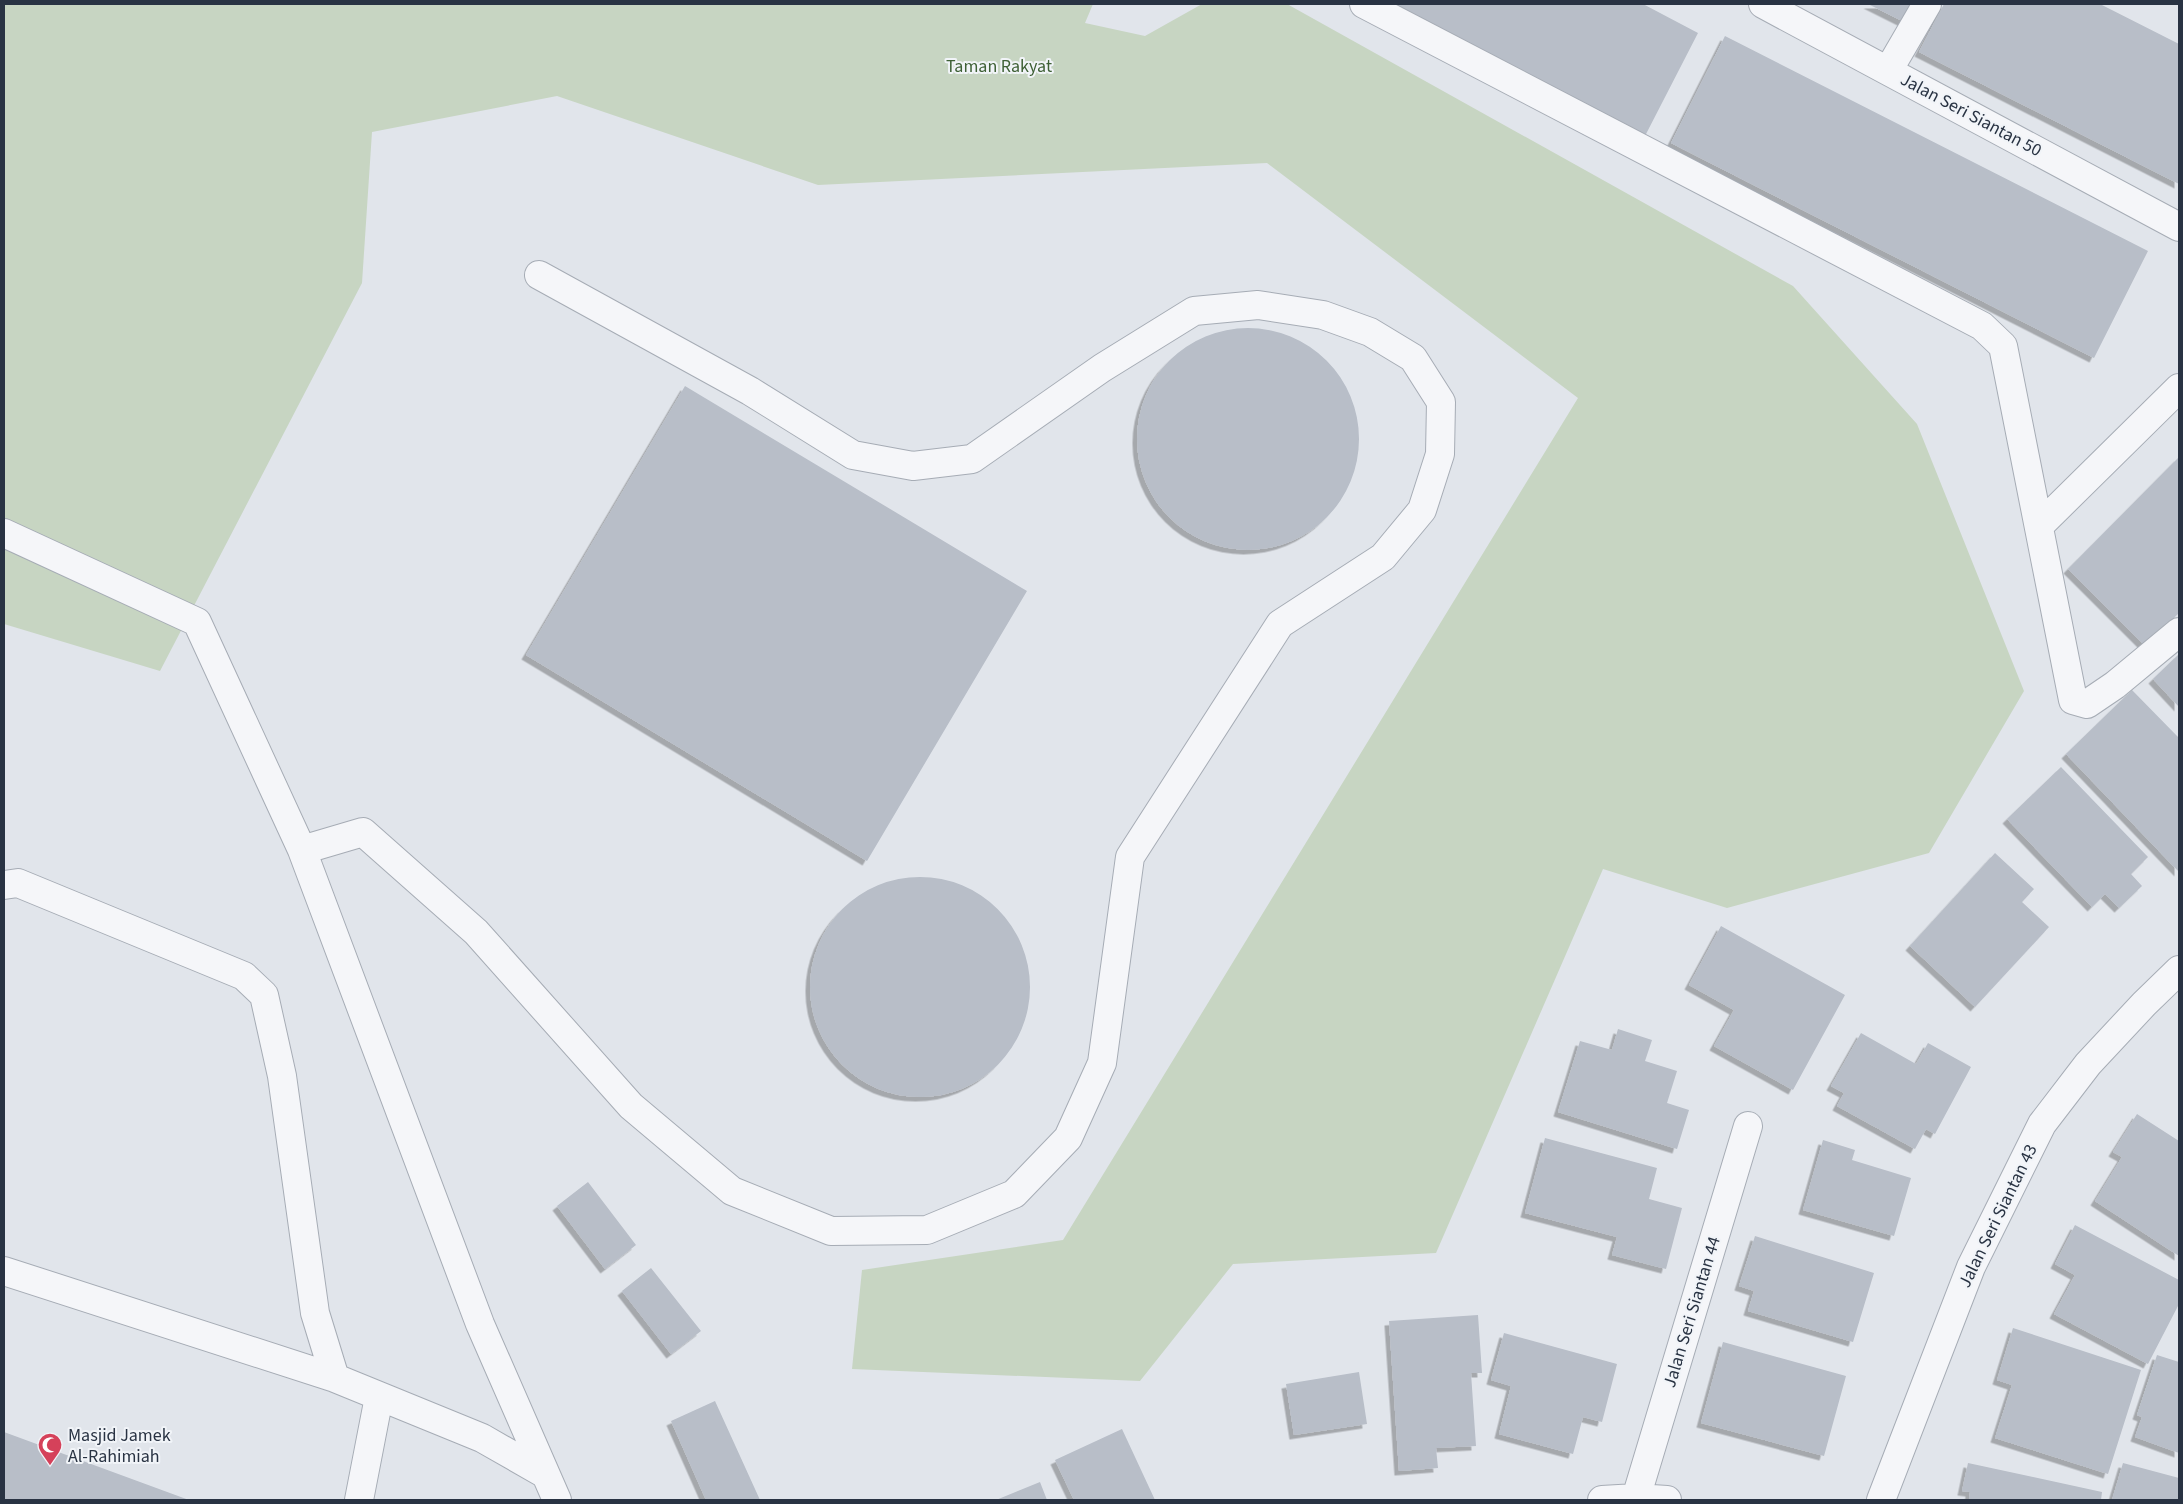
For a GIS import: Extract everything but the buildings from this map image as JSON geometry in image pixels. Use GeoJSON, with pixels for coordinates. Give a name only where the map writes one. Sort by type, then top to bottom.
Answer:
{"type":"FeatureCollection","features":[{"type":"Feature","properties":{"kind":"street"},"geometry":{"type":"LineString","coordinates":[[1364,4],[1982,326],[2003,346],[2073,700],[2087,704],[2115,685],[2179,632]]}},
{"type":"Feature","properties":{"kind":"street","name":"Jalan Seri Siantan 50"},"geometry":{"type":"LineString","coordinates":[[1763,4],[2179,227]]}},
{"type":"Feature","properties":{"kind":"street"},"geometry":{"type":"LineString","coordinates":[[1888,71],[1927,4]]}},
{"type":"Feature","properties":{"kind":"street"},"geometry":{"type":"LineString","coordinates":[[302,850],[363,832],[476,932],[631,1106],[732,1191],[831,1231],[927,1230],[1014,1194],[1068,1138],[1102,1063],[1130,857],[1280,624],[1383,557],[1422,510],[1440,454],[1441,402],[1414,358],[1370,332],[1323,315],[1258,305],[1194,311],[1102,368],[972,459],[913,466],[853,455],[750,391],[539,276]]}},
{"type":"Feature","properties":{"kind":"street"},"geometry":{"type":"LineString","coordinates":[[2039,526],[2179,388]]}},
{"type":"Feature","properties":{"kind":"street"},"geometry":{"type":"LineString","coordinates":[[4,533],[197,622],[302,850],[480,1324],[557,1500]]}},
{"type":"Feature","properties":{"kind":"street"},"geometry":{"type":"LineString","coordinates":[[4,885],[18,883],[244,976],[264,995],[282,1076],[315,1313],[336,1378]]}},
{"type":"Feature","properties":{"kind":"street","name":"Jalan Seri Siantan 43"},"geometry":{"type":"LineString","coordinates":[[1881,1500],[1971,1267],[2042,1124],[2088,1064],[2179,970]]}},
{"type":"Feature","properties":{"kind":"street","name":"Jalan Seri Siantan 44"},"geometry":{"type":"LineString","coordinates":[[1636,1498],[1748,1126]]}},
{"type":"Feature","properties":{"kind":"street"},"geometry":{"type":"LineString","coordinates":[[4,1271],[336,1378],[482,1438],[545,1474]]}},
{"type":"Feature","properties":{"kind":"street"},"geometry":{"type":"LineString","coordinates":[[359,1500],[379,1397]]}},
{"type":"Feature","properties":{"kind":"street"},"geometry":{"type":"LineString","coordinates":[[1602,1500],[1636,1498],[1668,1500]]}},
{"type":"Feature","properties":{"kind":"green space","name":"Taman Rakyat"},"geometry":{"type":"Polygon","coordinates":[[[4,4],[1093,4],[1085,23],[1145,36],[1202,4],[1287,4],[1793,286],[1917,424],[2024,691],[1929,853],[1727,908],[1603,869],[1436,1253],[1233,1264],[1140,1381],[852,1369],[862,1270],[1063,1240],[1578,398],[1267,163],[818,185],[557,96],[372,132],[362,283],[160,671],[4,624],[4,4]]]}},
{"type":"Feature","properties":{"kind":"place","name":"Masjid Jamek Al-Rahimiah"},"geometry":{"type":"Point","coordinates":[50,1466]}}]}
